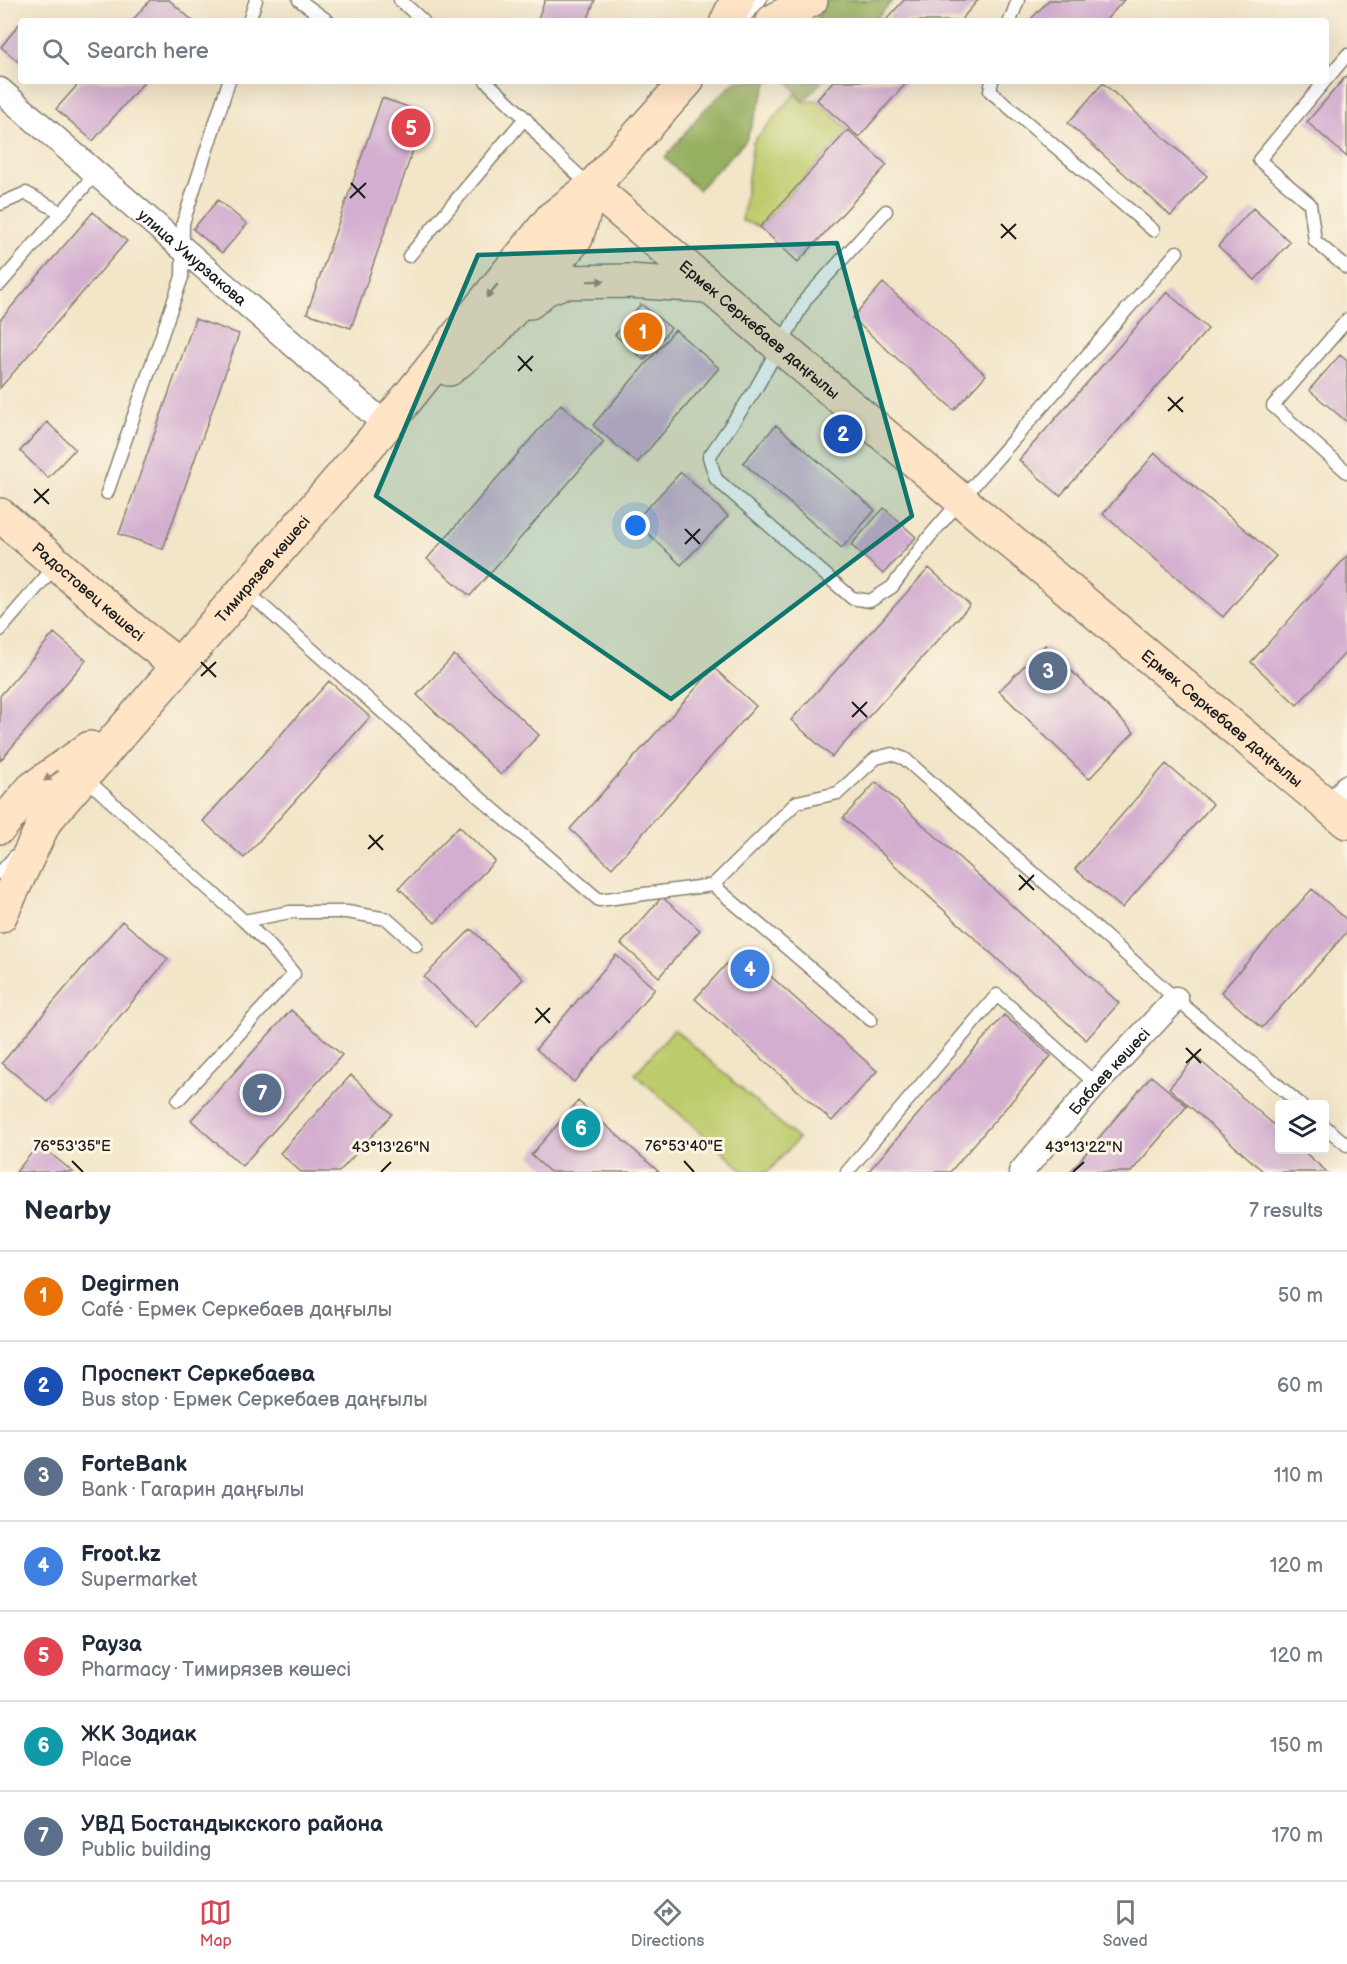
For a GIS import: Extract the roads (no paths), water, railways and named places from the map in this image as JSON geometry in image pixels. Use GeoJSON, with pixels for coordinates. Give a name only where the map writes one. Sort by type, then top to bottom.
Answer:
{"type":"FeatureCollection","features":[{"type":"Feature","properties":{"kind":"street"},"geometry":{"type":"LineString","coordinates":[[728,18],[737,0]]}},
{"type":"Feature","properties":{"kind":"street"},"geometry":{"type":"LineString","coordinates":[[778,18],[811,0]]}},
{"type":"Feature","properties":{"kind":"street","name":"Тимирязев көшесі"},"geometry":{"type":"LineString","coordinates":[[0,916],[45,821],[388,422],[552,218],[592,188],[684,84]]}},
{"type":"Feature","properties":{"kind":"street","name":"улица Умурзакова"},"geometry":{"type":"LineString","coordinates":[[0,90],[388,422]]}},
{"type":"Feature","properties":{"kind":"street","name":"Тимирязев көшесі"},"geometry":{"type":"LineString","coordinates":[[388,422],[492,333],[576,238],[592,188]]}},
{"type":"Feature","properties":{"kind":"street","name":"Ермек Серкебаев даңғылы"},"geometry":{"type":"LineString","coordinates":[[592,188],[961,500],[1096,611],[1342,806]]}},
{"type":"Feature","properties":{"kind":"street"},"geometry":{"type":"LineString","coordinates":[[492,333],[546,289],[562,282],[628,281],[708,286]]}},
{"type":"Feature","properties":{"kind":"street","name":"Радостовец көшесі"},"geometry":{"type":"LineString","coordinates":[[0,515],[137,633],[178,665]]}},
{"type":"Feature","properties":{"kind":"street","name":"Тимирязев көшесі"},"geometry":{"type":"LineString","coordinates":[[0,827],[32,789],[133,718]]}},
{"type":"Feature","properties":{"kind":"street","name":"Бабаев көшесі"},"geometry":{"type":"LineString","coordinates":[[1021,1172],[1096,1084],[1176,999]]}},
{"type":"Feature","properties":{"kind":"lane"},"geometry":{"type":"LineString","coordinates":[[250,18],[256,0]]}},
{"type":"Feature","properties":{"kind":"lane"},"geometry":{"type":"LineString","coordinates":[[298,0],[324,18]]}},
{"type":"Feature","properties":{"kind":"lane"},"geometry":{"type":"LineString","coordinates":[[400,0],[420,18]]}},
{"type":"Feature","properties":{"kind":"lane"},"geometry":{"type":"LineString","coordinates":[[744,18],[760,0]]}},
{"type":"Feature","properties":{"kind":"lane"},"geometry":{"type":"LineString","coordinates":[[1011,18],[1018,0]]}},
{"type":"Feature","properties":{"kind":"lane"},"geometry":{"type":"LineString","coordinates":[[1329,77],[1347,55]]}},
{"type":"Feature","properties":{"kind":"lane"},"geometry":{"type":"LineString","coordinates":[[106,493],[182,277],[183,224],[229,84]]}},
{"type":"Feature","properties":{"kind":"lane"},"geometry":{"type":"LineString","coordinates":[[489,84],[592,188]]}},
{"type":"Feature","properties":{"kind":"lane"},"geometry":{"type":"LineString","coordinates":[[991,84],[990,91],[1153,230]]}},
{"type":"Feature","properties":{"kind":"lane"},"geometry":{"type":"LineString","coordinates":[[1323,84],[1259,160],[1310,204],[1314,241],[1347,268]]}},
{"type":"Feature","properties":{"kind":"lane"},"geometry":{"type":"LineString","coordinates":[[409,256],[525,118]]}},
{"type":"Feature","properties":{"kind":"lane"},"geometry":{"type":"LineString","coordinates":[[0,284],[96,173]]}},
{"type":"Feature","properties":{"kind":"lane"},"geometry":{"type":"LineString","coordinates":[[0,204],[26,193],[62,213]]}},
{"type":"Feature","properties":{"kind":"lane"},"geometry":{"type":"LineString","coordinates":[[886,211],[806,299],[755,390],[709,457],[716,479],[852,598],[870,601],[892,586],[929,537],[1177,252]]}},
{"type":"Feature","properties":{"kind":"lane"},"geometry":{"type":"LineString","coordinates":[[1347,320],[1273,406],[1347,472]]}},
{"type":"Feature","properties":{"kind":"lane"},"geometry":{"type":"LineString","coordinates":[[0,630],[57,564]]}},
{"type":"Feature","properties":{"kind":"lane"},"geometry":{"type":"LineString","coordinates":[[243,589],[599,900],[714,885],[797,802],[838,793],[876,758],[892,754],[905,759],[1176,999],[1295,1100]]}},
{"type":"Feature","properties":{"kind":"lane"},"geometry":{"type":"LineString","coordinates":[[83,776],[244,921],[294,974],[178,1100]]}},
{"type":"Feature","properties":{"kind":"lane"},"geometry":{"type":"LineString","coordinates":[[0,873],[45,821]]}},
{"type":"Feature","properties":{"kind":"lane"},"geometry":{"type":"LineString","coordinates":[[714,885],[871,1020]]}},
{"type":"Feature","properties":{"kind":"lane"},"geometry":{"type":"LineString","coordinates":[[244,921],[290,912],[347,912],[387,919],[416,945]]}},
{"type":"Feature","properties":{"kind":"lane"},"geometry":{"type":"LineString","coordinates":[[847,1172],[997,995],[1096,1084]]}},
{"type":"Feature","properties":{"kind":"lane"},"geometry":{"type":"LineString","coordinates":[[1329,1130],[1347,1145]]}},
{"type":"Feature","properties":{"kind":"place","name":"Рауза"},"geometry":{"type":"Point","coordinates":[411,128]}},
{"type":"Feature","properties":{"kind":"place","name":"Degirmen"},"geometry":{"type":"Point","coordinates":[643,332]}},
{"type":"Feature","properties":{"kind":"place","name":"Проспект Серкебаева"},"geometry":{"type":"Point","coordinates":[843,434]}},
{"type":"Feature","properties":{"kind":"place","name":"ForteBank"},"geometry":{"type":"Point","coordinates":[1048,671]}},
{"type":"Feature","properties":{"kind":"place","name":"Froot.kz"},"geometry":{"type":"Point","coordinates":[750,969]}},
{"type":"Feature","properties":{"kind":"place","name":"УВД Бостандыкского района"},"geometry":{"type":"Point","coordinates":[262,1093]}},
{"type":"Feature","properties":{"kind":"place","name":"ЖК Зодиак"},"geometry":{"type":"Point","coordinates":[581,1128]}}]}
